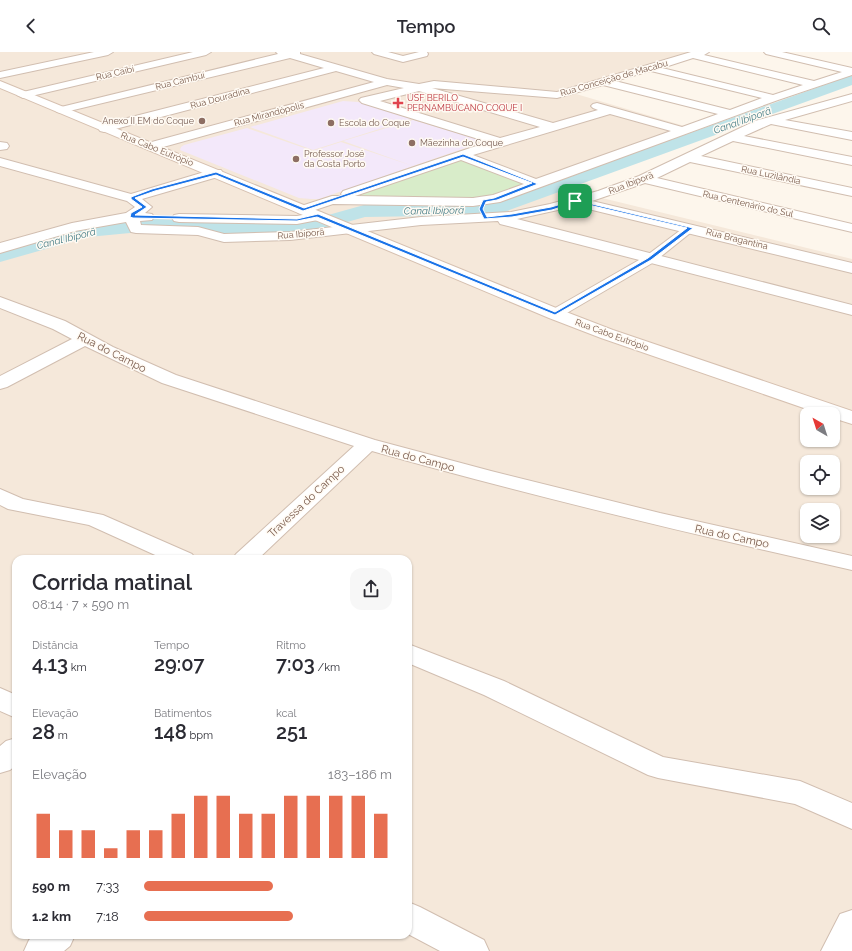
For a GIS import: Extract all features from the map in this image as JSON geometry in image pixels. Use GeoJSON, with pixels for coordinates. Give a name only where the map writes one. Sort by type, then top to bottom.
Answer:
{"type":"FeatureCollection","features":[{"type":"Feature","properties":{"kind":"street"},"geometry":{"type":"LineString","coordinates":[[0,75],[67,56],[108,52]]}},
{"type":"Feature","properties":{"kind":"street","name":"Rua Caibi"},"geometry":{"type":"LineString","coordinates":[[23,95],[206,52]]}},
{"type":"Feature","properties":{"kind":"street"},"geometry":{"type":"LineString","coordinates":[[377,52],[401,58],[423,54]]}},
{"type":"Feature","properties":{"kind":"street","name":"Rua Conceição de Macabu"},"geometry":{"type":"LineString","coordinates":[[422,86],[461,86],[562,96],[603,82],[704,52]]}},
{"type":"Feature","properties":{"kind":"street"},"geometry":{"type":"LineString","coordinates":[[769,52],[852,72]]}},
{"type":"Feature","properties":{"kind":"street"},"geometry":{"type":"LineString","coordinates":[[290,53],[386,82],[422,86],[554,127]]}},
{"type":"Feature","properties":{"kind":"street","name":"Rua Cambuí"},"geometry":{"type":"LineString","coordinates":[[61,110],[290,53]]}},
{"type":"Feature","properties":{"kind":"street"},"geometry":{"type":"LineString","coordinates":[[691,55],[813,84]]}},
{"type":"Feature","properties":{"kind":"street","name":"Rua Douradina"},"geometry":{"type":"LineString","coordinates":[[104,128],[336,67]]}},
{"type":"Feature","properties":{"kind":"street"},"geometry":{"type":"LineString","coordinates":[[651,68],[774,98]]}},
{"type":"Feature","properties":{"kind":"street"},"geometry":{"type":"LineString","coordinates":[[332,200],[484,201],[495,199],[684,132],[813,84],[852,72]]}},
{"type":"Feature","properties":{"kind":"street","name":"Rua Mirandópolis"},"geometry":{"type":"LineString","coordinates":[[152,146],[386,82]]}},
{"type":"Feature","properties":{"kind":"street"},"geometry":{"type":"LineString","coordinates":[[603,82],[731,114]]}},
{"type":"Feature","properties":{"kind":"street","name":"Rua Cabo Eutrópio"},"geometry":{"type":"LineString","coordinates":[[0,84],[23,95],[152,146],[555,314],[607,334],[852,418]]}},
{"type":"Feature","properties":{"kind":"street"},"geometry":{"type":"LineString","coordinates":[[366,101],[422,86]]}},
{"type":"Feature","properties":{"kind":"street"},"geometry":{"type":"LineString","coordinates":[[343,94],[500,142]]}},
{"type":"Feature","properties":{"kind":"street"},"geometry":{"type":"LineString","coordinates":[[512,114],[536,107],[562,96],[684,132]]}},
{"type":"Feature","properties":{"kind":"street","name":"Rua Ibiporã"},"geometry":{"type":"LineString","coordinates":[[0,258],[134,223],[198,231],[224,238],[290,236],[421,220],[512,216],[552,208],[603,194],[644,179],[759,124],[852,97]]}},
{"type":"Feature","properties":{"kind":"street"},"geometry":{"type":"LineString","coordinates":[[826,104],[852,109]]}},
{"type":"Feature","properties":{"kind":"street"},"geometry":{"type":"LineString","coordinates":[[303,210],[500,142],[610,110]]}},
{"type":"Feature","properties":{"kind":"street"},"geometry":{"type":"LineString","coordinates":[[770,121],[852,136]]}},
{"type":"Feature","properties":{"kind":"street"},"geometry":{"type":"LineString","coordinates":[[731,137],[852,161]]}},
{"type":"Feature","properties":{"kind":"street"},"geometry":{"type":"LineString","coordinates":[[463,156],[536,184]]}},
{"type":"Feature","properties":{"kind":"street","name":"Rua Luzilândia"},"geometry":{"type":"LineString","coordinates":[[690,158],[852,192]]}},
{"type":"Feature","properties":{"kind":"street"},"geometry":{"type":"LineString","coordinates":[[0,162],[132,198],[145,207],[133,214],[134,223]]}},
{"type":"Feature","properties":{"kind":"street"},"geometry":{"type":"LineString","coordinates":[[132,198],[154,190],[216,173]]}},
{"type":"Feature","properties":{"kind":"street","name":"Rua Centenário do Sul"},"geometry":{"type":"LineString","coordinates":[[644,179],[852,228]]}},
{"type":"Feature","properties":{"kind":"street"},"geometry":{"type":"LineString","coordinates":[[484,201],[481,209],[486,218],[516,223],[650,259],[852,310]]}},
{"type":"Feature","properties":{"kind":"street","name":"Rua Bragantina"},"geometry":{"type":"LineString","coordinates":[[575,201],[852,268]]}},
{"type":"Feature","properties":{"kind":"street"},"geometry":{"type":"LineString","coordinates":[[0,248],[78,226],[134,223],[297,220],[318,216]]}},
{"type":"Feature","properties":{"kind":"street","name":"Rua do Campo"},"geometry":{"type":"LineString","coordinates":[[0,302],[43,317],[106,351],[169,379],[368,444],[484,476],[660,520],[852,563]]}},
{"type":"Feature","properties":{"kind":"street"},"geometry":{"type":"LineString","coordinates":[[0,383],[86,339]]}},
{"type":"Feature","properties":{"kind":"street","name":"Travessa do Campo"},"geometry":{"type":"LineString","coordinates":[[248,555],[368,444]]}},
{"type":"Feature","properties":{"kind":"street"},"geometry":{"type":"LineString","coordinates":[[0,496],[16,504],[95,520],[175,555]]}},
{"type":"Feature","properties":{"kind":"street"},"geometry":{"type":"LineString","coordinates":[[412,655],[494,688],[658,767],[800,793],[852,816]]}},
{"type":"Feature","properties":{"kind":"street"},"geometry":{"type":"LineString","coordinates":[[0,698],[12,706]]}},
{"type":"Feature","properties":{"kind":"street"},"geometry":{"type":"LineString","coordinates":[[0,762],[12,752]]}},
{"type":"Feature","properties":{"kind":"street"},"geometry":{"type":"LineString","coordinates":[[412,919],[472,951]]}},
{"type":"Feature","properties":{"kind":"street"},"geometry":{"type":"LineString","coordinates":[[838,951],[852,925]]}},
{"type":"Feature","properties":{"kind":"street"},"geometry":{"type":"LineString","coordinates":[[41,951],[54,939]]}},
{"type":"Feature","properties":{"kind":"lane"},"geometry":{"type":"LineString","coordinates":[[555,314],[650,259],[690,228]]}},
{"type":"Feature","properties":{"kind":"shaded area"},"geometry":{"type":"Polygon","coordinates":[[[0,52],[690,52],[566,91],[708,133],[557,187],[852,259],[852,951],[0,951],[0,52]]]}},
{"type":"Feature","properties":{"kind":"shaded area","name":"Escola do Coque"},"geometry":{"type":"Polygon","coordinates":[[[343,101],[358,102],[411,119],[313,150],[250,127],[343,101]]]}},
{"type":"Feature","properties":{"kind":"shaded area","name":"Mãezinha do Coque"},"geometry":{"type":"Polygon","coordinates":[[[413,120],[477,139],[477,144],[413,166],[343,141],[413,120]]]}},
{"type":"Feature","properties":{"kind":"shaded area","name":"Professor José da Costa Porto"},"geometry":{"type":"Polygon","coordinates":[[[247,128],[313,151],[341,142],[413,166],[319,199],[311,199],[299,198],[180,150],[184,145],[247,128]]]}},
{"type":"Feature","properties":{"kind":"green space"},"geometry":{"type":"Polygon","coordinates":[[[458,156],[539,186],[489,200],[340,197],[458,156]]]}},
{"type":"Feature","properties":{"kind":"waterway","name":"Canal Ibiporã"},"geometry":{"type":"LineString","coordinates":[[0,255],[87,231],[151,225],[297,230],[364,211],[496,209],[852,80]]}},
{"type":"Feature","properties":{"kind":"place","name":"USF BERILO PERNAMBUCANO COQUE I"},"geometry":{"type":"Point","coordinates":[398,103]}},
{"type":"Feature","properties":{"kind":"place","name":"Anexo II EM do Coque"},"geometry":{"type":"Point","coordinates":[202,121]}},
{"type":"Feature","properties":{"kind":"place","name":"Escola do Coque"},"geometry":{"type":"Point","coordinates":[331,123]}},
{"type":"Feature","properties":{"kind":"place","name":"Mãezinha do Coque"},"geometry":{"type":"Point","coordinates":[412,143]}},
{"type":"Feature","properties":{"kind":"place","name":"Professor José da Costa Porto"},"geometry":{"type":"Point","coordinates":[296,159]}},
{"type":"Feature","properties":{"kind":"route"},"geometry":{"type":"LineString","coordinates":[[463,156],[536,184],[495,199],[484,201],[481,209],[486,218],[512,216],[552,208],[575,201],[690,228],[650,259],[555,314],[318,216],[297,220],[133,217],[133,214],[145,207],[132,198],[154,190],[216,173],[303,210],[463,156]]}}]}
